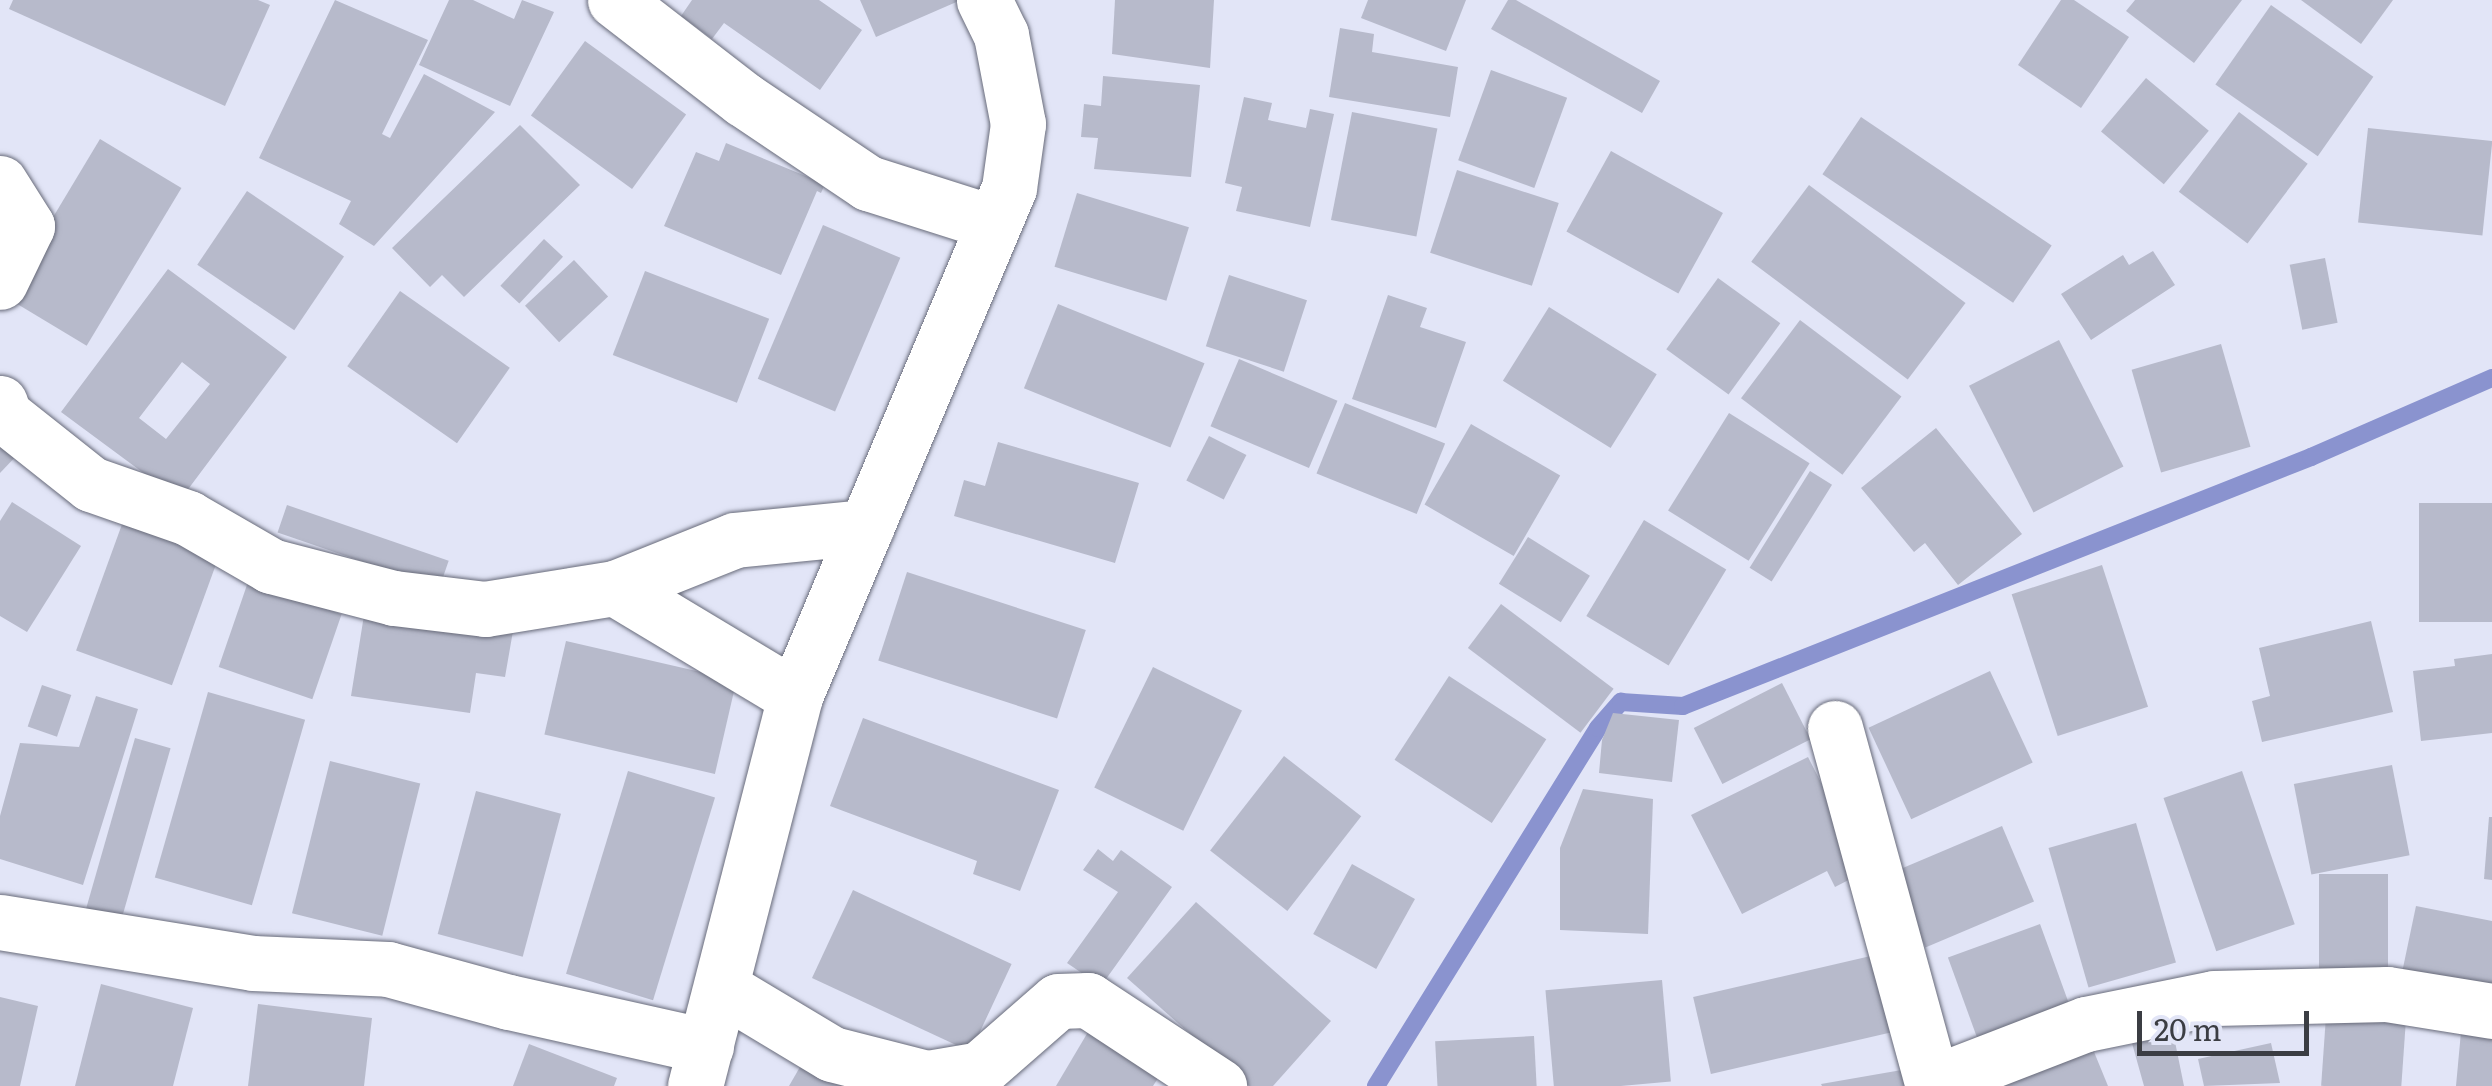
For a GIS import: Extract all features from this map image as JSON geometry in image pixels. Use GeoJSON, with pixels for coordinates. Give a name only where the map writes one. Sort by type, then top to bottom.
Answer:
{"type":"FeatureCollection","features":[{"type":"Feature","properties":{"kind":"street"},"geometry":{"type":"LineString","coordinates":[[615,0],[743,99],[868,183],[994,223]]}},
{"type":"Feature","properties":{"kind":"street"},"geometry":{"type":"LineString","coordinates":[[0,922],[253,963],[388,969],[509,1002],[701,1066],[795,696],[1009,188],[1018,124],[1001,35],[984,0]]}},
{"type":"Feature","properties":{"kind":"street"},"geometry":{"type":"LineString","coordinates":[[0,183],[27,226],[0,282]]}},
{"type":"Feature","properties":{"kind":"street"},"geometry":{"type":"LineString","coordinates":[[0,404],[4,416],[91,484],[188,518],[271,566],[328,584],[394,598],[485,608],[615,588],[735,540],[866,527]]}},
{"type":"Feature","properties":{"kind":"street"},"geometry":{"type":"LineString","coordinates":[[615,588],[795,696]]}},
{"type":"Feature","properties":{"kind":"street"},"geometry":{"type":"LineString","coordinates":[[1835,728],[1933,1084],[2086,1024],[2214,998],[2387,994],[2492,1011]]}},
{"type":"Feature","properties":{"kind":"street"},"geometry":{"type":"LineString","coordinates":[[722,988],[832,1054],[927,1078],[980,1069],[1058,1002],[1088,1000],[1220,1086]]}},
{"type":"Feature","properties":{"kind":"building"},"geometry":{"type":"Polygon","coordinates":[[[13,0],[258,0],[270,5],[225,106],[9,9],[13,0]]]}},
{"type":"Feature","properties":{"kind":"building"},"geometry":{"type":"Polygon","coordinates":[[[335,0],[428,40],[382,134],[390,138],[424,74],[495,112],[374,246],[339,224],[351,201],[259,158],[335,0]]]}},
{"type":"Feature","properties":{"kind":"building"},"geometry":{"type":"Polygon","coordinates":[[[449,0],[473,0],[514,19],[522,0],[554,12],[510,106],[419,65],[449,0]]]}},
{"type":"Feature","properties":{"kind":"building"},"geometry":{"type":"Polygon","coordinates":[[[692,0],[819,0],[862,30],[820,90],[724,23],[712,39],[681,16],[692,0]]]}},
{"type":"Feature","properties":{"kind":"building"},"geometry":{"type":"Polygon","coordinates":[[[860,0],[961,0],[876,37],[860,0]]]}},
{"type":"Feature","properties":{"kind":"building"},"geometry":{"type":"Polygon","coordinates":[[[1115,0],[1214,0],[1210,68],[1112,54],[1115,0]]]}},
{"type":"Feature","properties":{"kind":"building"},"geometry":{"type":"Polygon","coordinates":[[[1368,0],[1466,0],[1446,51],[1361,18],[1368,0]]]}},
{"type":"Feature","properties":{"kind":"building"},"geometry":{"type":"Polygon","coordinates":[[[1508,0],[1516,0],[1660,81],[1642,113],[1491,29],[1508,0]]]}},
{"type":"Feature","properties":{"kind":"building"},"geometry":{"type":"Polygon","coordinates":[[[2061,0],[2074,0],[2129,37],[2081,108],[2018,65],[2061,0]]]}},
{"type":"Feature","properties":{"kind":"building"},"geometry":{"type":"Polygon","coordinates":[[[2135,0],[2242,0],[2194,63],[2126,11],[2135,0]]]}},
{"type":"Feature","properties":{"kind":"building"},"geometry":{"type":"Polygon","coordinates":[[[2301,0],[2393,0],[2361,44],[2301,0]]]}},
{"type":"Feature","properties":{"kind":"building"},"geometry":{"type":"Polygon","coordinates":[[[2271,5],[2373,77],[2318,156],[2215,84],[2271,5]]]}},
{"type":"Feature","properties":{"kind":"building"},"geometry":{"type":"Polygon","coordinates":[[[1340,28],[1374,34],[1372,52],[1458,67],[1450,117],[1329,97],[1340,28]]]}},
{"type":"Feature","properties":{"kind":"building"},"geometry":{"type":"Polygon","coordinates":[[[585,41],[686,114],[632,189],[531,115],[585,41]]]}},
{"type":"Feature","properties":{"kind":"building"},"geometry":{"type":"Polygon","coordinates":[[[1491,70],[1567,98],[1534,188],[1458,160],[1491,70]]]}},
{"type":"Feature","properties":{"kind":"building"},"geometry":{"type":"Polygon","coordinates":[[[1103,76],[1200,85],[1191,177],[1094,169],[1098,138],[1081,137],[1084,104],[1101,106],[1103,76]]]}},
{"type":"Feature","properties":{"kind":"building"},"geometry":{"type":"Polygon","coordinates":[[[2146,78],[2209,131],[2164,184],[2101,132],[2146,78]]]}},
{"type":"Feature","properties":{"kind":"building"},"geometry":{"type":"Polygon","coordinates":[[[1244,97],[1272,103],[1268,120],[1306,128],[1310,109],[1334,114],[1310,227],[1236,211],[1242,187],[1225,183],[1244,97]]]}},
{"type":"Feature","properties":{"kind":"building"},"geometry":{"type":"Polygon","coordinates":[[[1352,112],[1437,129],[1416,237],[1331,220],[1352,112]]]}},
{"type":"Feature","properties":{"kind":"building"},"geometry":{"type":"Polygon","coordinates":[[[2239,112],[2308,164],[2248,244],[2179,192],[2239,112]]]}},
{"type":"Feature","properties":{"kind":"building"},"geometry":{"type":"Polygon","coordinates":[[[1861,117],[2052,246],[2013,303],[1822,174],[1861,117]]]}},
{"type":"Feature","properties":{"kind":"building"},"geometry":{"type":"Polygon","coordinates":[[[520,125],[580,185],[464,297],[442,275],[430,287],[392,248],[520,125]]]}},
{"type":"Feature","properties":{"kind":"building"},"geometry":{"type":"Polygon","coordinates":[[[2368,128],[2492,141],[2482,236],[2358,222],[2368,128]]]}},
{"type":"Feature","properties":{"kind":"building"},"geometry":{"type":"Polygon","coordinates":[[[100,139],[181,188],[87,346],[5,297],[100,139]]]}},
{"type":"Feature","properties":{"kind":"building"},"geometry":{"type":"Polygon","coordinates":[[[726,143],[825,184],[821,193],[817,191],[781,275],[664,226],[696,152],[719,161],[726,143]]]}},
{"type":"Feature","properties":{"kind":"building"},"geometry":{"type":"Polygon","coordinates":[[[1611,151],[1723,213],[1678,294],[1566,231],[1611,151]]]}},
{"type":"Feature","properties":{"kind":"building"},"geometry":{"type":"Polygon","coordinates":[[[1457,170],[1559,203],[1532,286],[1430,253],[1457,170]]]}},
{"type":"Feature","properties":{"kind":"building"},"geometry":{"type":"Polygon","coordinates":[[[1809,185],[1966,303],[1908,380],[1751,262],[1809,185]]]}},
{"type":"Feature","properties":{"kind":"building"},"geometry":{"type":"Polygon","coordinates":[[[247,191],[344,256],[294,330],[197,265],[247,191]]]}},
{"type":"Feature","properties":{"kind":"building"},"geometry":{"type":"Polygon","coordinates":[[[1077,193],[1189,227],[1166,301],[1054,267],[1077,193]]]}},
{"type":"Feature","properties":{"kind":"building"},"geometry":{"type":"Polygon","coordinates":[[[823,225],[900,258],[835,412],[758,379],[823,225]]]}},
{"type":"Feature","properties":{"kind":"building"},"geometry":{"type":"Polygon","coordinates":[[[544,239],[563,257],[519,304],[500,286],[544,239]]]}},
{"type":"Feature","properties":{"kind":"building"},"geometry":{"type":"Polygon","coordinates":[[[2153,251],[2175,285],[2091,340],[2061,294],[2123,255],[2129,265],[2153,251]]]}},
{"type":"Feature","properties":{"kind":"building"},"geometry":{"type":"Polygon","coordinates":[[[2325,258],[2338,323],[2302,330],[2290,265],[2325,258]]]}},
{"type":"Feature","properties":{"kind":"building"},"geometry":{"type":"Polygon","coordinates":[[[574,260],[608,297],[559,342],[525,306],[574,260]]]}},
{"type":"Feature","properties":{"kind":"building"},"geometry":{"type":"Polygon","coordinates":[[[168,269],[287,357],[180,500],[61,412],[168,269]],[[182,362],[139,418],[166,439],[210,384],[182,362]]]}},
{"type":"Feature","properties":{"kind":"building"},"geometry":{"type":"Polygon","coordinates":[[[645,271],[769,319],[737,403],[613,355],[645,271]]]}},
{"type":"Feature","properties":{"kind":"building"},"geometry":{"type":"Polygon","coordinates":[[[1229,275],[1307,300],[1284,372],[1206,346],[1229,275]]]}},
{"type":"Feature","properties":{"kind":"building"},"geometry":{"type":"Polygon","coordinates":[[[1718,278],[1780,323],[1729,394],[1666,349],[1718,278]]]}},
{"type":"Feature","properties":{"kind":"building"},"geometry":{"type":"Polygon","coordinates":[[[400,291],[510,368],[457,443],[347,366],[400,291]]]}},
{"type":"Feature","properties":{"kind":"building"},"geometry":{"type":"Polygon","coordinates":[[[1388,295],[1427,308],[1420,327],[1466,342],[1436,428],[1352,399],[1388,295]]]}},
{"type":"Feature","properties":{"kind":"building"},"geometry":{"type":"Polygon","coordinates":[[[1058,304],[1204,363],[1170,448],[1024,388],[1058,304]]]}},
{"type":"Feature","properties":{"kind":"building"},"geometry":{"type":"Polygon","coordinates":[[[1549,307],[1657,374],[1611,448],[1503,381],[1549,307]]]}},
{"type":"Feature","properties":{"kind":"building"},"geometry":{"type":"Polygon","coordinates":[[[1800,320],[1901,396],[1842,475],[1741,398],[1800,320]]]}},
{"type":"Feature","properties":{"kind":"building"},"geometry":{"type":"Polygon","coordinates":[[[2059,340],[2123,467],[2033,512],[1969,386],[2059,340]]]}},
{"type":"Feature","properties":{"kind":"building"},"geometry":{"type":"Polygon","coordinates":[[[2221,344],[2250,447],[2161,472],[2132,370],[2221,344]]]}},
{"type":"Feature","properties":{"kind":"building"},"geometry":{"type":"Polygon","coordinates":[[[1239,359],[1337,401],[1309,468],[1210,426],[1239,359]]]}},
{"type":"Feature","properties":{"kind":"building"},"geometry":{"type":"Polygon","coordinates":[[[1345,403],[1445,443],[1417,514],[1317,473],[1345,403]]]}},
{"type":"Feature","properties":{"kind":"building"},"geometry":{"type":"Polygon","coordinates":[[[1729,413],[1810,463],[1749,561],[1668,511],[1729,413]]]}},
{"type":"Feature","properties":{"kind":"building"},"geometry":{"type":"Polygon","coordinates":[[[1471,424],[1560,476],[1514,556],[1424,505],[1471,424]]]}},
{"type":"Feature","properties":{"kind":"building"},"geometry":{"type":"Polygon","coordinates":[[[1936,428],[2022,534],[1958,585],[1925,543],[1914,552],[1861,488],[1936,428]]]}},
{"type":"Feature","properties":{"kind":"building"},"geometry":{"type":"Polygon","coordinates":[[[0,432],[20,452],[0,473],[0,432]]]}},
{"type":"Feature","properties":{"kind":"building"},"geometry":{"type":"Polygon","coordinates":[[[1209,436],[1246,455],[1224,500],[1186,481],[1209,436]]]}},
{"type":"Feature","properties":{"kind":"building"},"geometry":{"type":"Polygon","coordinates":[[[998,442],[1139,483],[1115,563],[954,516],[964,480],[985,486],[998,442]]]}},
{"type":"Feature","properties":{"kind":"building"},"geometry":{"type":"Polygon","coordinates":[[[1810,471],[1832,485],[1772,581],[1750,568],[1810,471]]]}},
{"type":"Feature","properties":{"kind":"building"},"geometry":{"type":"Polygon","coordinates":[[[12,502],[81,546],[27,632],[0,616],[0,521],[12,502]]]}},
{"type":"Feature","properties":{"kind":"building"},"geometry":{"type":"Polygon","coordinates":[[[2419,503],[2492,503],[2492,622],[2419,622],[2419,503]]]}},
{"type":"Feature","properties":{"kind":"building"},"geometry":{"type":"Polygon","coordinates":[[[287,505],[449,561],[439,588],[278,532],[287,505]]]}},
{"type":"Feature","properties":{"kind":"building"},"geometry":{"type":"Polygon","coordinates":[[[125,516],[221,551],[172,685],[76,650],[125,516]]]}},
{"type":"Feature","properties":{"kind":"building"},"geometry":{"type":"Polygon","coordinates":[[[1644,520],[1726,569],[1669,665],[1586,616],[1644,520]]]}},
{"type":"Feature","properties":{"kind":"building"},"geometry":{"type":"Polygon","coordinates":[[[1528,537],[1590,576],[1561,622],[1499,584],[1528,537]]]}},
{"type":"Feature","properties":{"kind":"building"},"geometry":{"type":"Polygon","coordinates":[[[2102,565],[2148,707],[2058,736],[2012,594],[2102,565]]]}},
{"type":"Feature","properties":{"kind":"building"},"geometry":{"type":"Polygon","coordinates":[[[907,572],[1086,630],[1057,719],[878,660],[907,572]]]}},
{"type":"Feature","properties":{"kind":"building"},"geometry":{"type":"Polygon","coordinates":[[[248,582],[342,614],[312,699],[219,667],[248,582]]]}},
{"type":"Feature","properties":{"kind":"building"},"geometry":{"type":"Polygon","coordinates":[[[1501,604],[1614,689],[1581,733],[1468,648],[1501,604]]]}},
{"type":"Feature","properties":{"kind":"building"},"geometry":{"type":"Polygon","coordinates":[[[365,609],[513,631],[505,677],[476,673],[470,713],[351,696],[365,609]]]}},
{"type":"Feature","properties":{"kind":"building"},"geometry":{"type":"Polygon","coordinates":[[[2371,621],[2393,712],[2262,742],[2252,701],[2270,696],[2259,648],[2371,621]]]}},
{"type":"Feature","properties":{"kind":"building"},"geometry":{"type":"Polygon","coordinates":[[[566,641],[737,680],[715,774],[544,735],[566,641]]]}},
{"type":"Feature","properties":{"kind":"building"},"geometry":{"type":"Polygon","coordinates":[[[2492,654],[2492,733],[2421,741],[2413,671],[2455,666],[2454,659],[2492,654]]]}},
{"type":"Feature","properties":{"kind":"building"},"geometry":{"type":"Polygon","coordinates":[[[1153,667],[1242,710],[1183,831],[1094,787],[1153,667]]]}},
{"type":"Feature","properties":{"kind":"building"},"geometry":{"type":"Polygon","coordinates":[[[1990,671],[2033,763],[1911,819],[1869,728],[1990,671]]]}},
{"type":"Feature","properties":{"kind":"building"},"geometry":{"type":"Polygon","coordinates":[[[1449,676],[1546,739],[1492,823],[1395,760],[1449,676]]]}},
{"type":"Feature","properties":{"kind":"building"},"geometry":{"type":"Polygon","coordinates":[[[1782,683],[1811,739],[1722,784],[1694,728],[1782,683]]]}},
{"type":"Feature","properties":{"kind":"building"},"geometry":{"type":"Polygon","coordinates":[[[42,685],[71,695],[57,737],[28,727],[42,685]]]}},
{"type":"Feature","properties":{"kind":"building"},"geometry":{"type":"Polygon","coordinates":[[[208,692],[305,720],[252,905],[155,878],[208,692]]]}},
{"type":"Feature","properties":{"kind":"building"},"geometry":{"type":"Polygon","coordinates":[[[96,696],[138,709],[83,885],[0,859],[0,816],[20,743],[79,747],[96,696]]]}},
{"type":"Feature","properties":{"kind":"building"},"geometry":{"type":"Polygon","coordinates":[[[1613,713],[1679,720],[1672,782],[1599,773],[1602,740],[1613,713]]]}},
{"type":"Feature","properties":{"kind":"building"},"geometry":{"type":"Polygon","coordinates":[[[863,718],[1059,790],[1020,891],[973,874],[977,861],[830,806],[863,718]]]}},
{"type":"Feature","properties":{"kind":"building"},"geometry":{"type":"Polygon","coordinates":[[[135,738],[171,748],[118,931],[83,921],[135,738]]]}},
{"type":"Feature","properties":{"kind":"building"},"geometry":{"type":"Polygon","coordinates":[[[1284,756],[1361,816],[1287,911],[1210,851],[1284,756]]]}},
{"type":"Feature","properties":{"kind":"building"},"geometry":{"type":"Polygon","coordinates":[[[1808,757],[1866,871],[1835,887],[1827,871],[1742,914],[1691,815],[1808,757]]]}},
{"type":"Feature","properties":{"kind":"building"},"geometry":{"type":"Polygon","coordinates":[[[330,761],[420,783],[382,936],[292,913],[330,761]]]}},
{"type":"Feature","properties":{"kind":"building"},"geometry":{"type":"Polygon","coordinates":[[[2392,765],[2410,855],[2311,874],[2294,784],[2392,765]]]}},
{"type":"Feature","properties":{"kind":"building"},"geometry":{"type":"Polygon","coordinates":[[[628,771],[715,798],[653,1000],[566,974],[628,771]]]}},
{"type":"Feature","properties":{"kind":"building"},"geometry":{"type":"Polygon","coordinates":[[[2242,771],[2295,924],[2216,951],[2164,798],[2242,771]]]}},
{"type":"Feature","properties":{"kind":"building"},"geometry":{"type":"Polygon","coordinates":[[[1583,789],[1653,799],[1648,934],[1560,930],[1560,848],[1583,789]]]}},
{"type":"Feature","properties":{"kind":"building"},"geometry":{"type":"Polygon","coordinates":[[[476,791],[561,814],[523,957],[438,934],[476,791]]]}},
{"type":"Feature","properties":{"kind":"building"},"geometry":{"type":"Polygon","coordinates":[[[2492,817],[2492,880],[2484,879],[2492,817]]]}},
{"type":"Feature","properties":{"kind":"building"},"geometry":{"type":"Polygon","coordinates":[[[2136,823],[2176,962],[2088,987],[2049,848],[2136,823]]]}},
{"type":"Feature","properties":{"kind":"building"},"geometry":{"type":"Polygon","coordinates":[[[2002,826],[2034,901],[1925,948],[1893,872],[2002,826]]]}},
{"type":"Feature","properties":{"kind":"building"},"geometry":{"type":"Polygon","coordinates":[[[1098,849],[1113,861],[1121,850],[1172,887],[1101,986],[1067,963],[1118,892],[1083,870],[1098,849]]]}},
{"type":"Feature","properties":{"kind":"building"},"geometry":{"type":"Polygon","coordinates":[[[1352,864],[1415,899],[1376,969],[1313,934],[1352,864]]]}},
{"type":"Feature","properties":{"kind":"building"},"geometry":{"type":"Polygon","coordinates":[[[2319,874],[2388,874],[2388,978],[2319,978],[2319,874]]]}},
{"type":"Feature","properties":{"kind":"building"},"geometry":{"type":"Polygon","coordinates":[[[853,890],[1012,964],[971,1052],[812,978],[853,890]]]}},
{"type":"Feature","properties":{"kind":"building"},"geometry":{"type":"Polygon","coordinates":[[[1196,902],[1331,1021],[1273,1086],[1249,1086],[1127,978],[1196,902]]]}},
{"type":"Feature","properties":{"kind":"building"},"geometry":{"type":"Polygon","coordinates":[[[2416,906],[2492,921],[2492,1005],[2399,987],[2416,906]]]}},
{"type":"Feature","properties":{"kind":"building"},"geometry":{"type":"Polygon","coordinates":[[[2040,924],[2074,1018],[1982,1051],[1948,958],[2040,924]]]}},
{"type":"Feature","properties":{"kind":"building"},"geometry":{"type":"Polygon","coordinates":[[[1888,952],[1906,1029],[1711,1074],[1693,997],[1888,952]]]}},
{"type":"Feature","properties":{"kind":"building"},"geometry":{"type":"Polygon","coordinates":[[[1662,980],[1671,1082],[1554,1086],[1545,990],[1662,980]]]}},
{"type":"Feature","properties":{"kind":"building"},"geometry":{"type":"Polygon","coordinates":[[[101,984],[193,1008],[173,1086],[75,1086],[101,984]]]}},
{"type":"Feature","properties":{"kind":"building"},"geometry":{"type":"Polygon","coordinates":[[[0,997],[38,1006],[20,1086],[0,1086],[0,997]]]}},
{"type":"Feature","properties":{"kind":"building"},"geometry":{"type":"Polygon","coordinates":[[[2327,1002],[2407,1008],[2401,1086],[2321,1086],[2327,1002]]]}},
{"type":"Feature","properties":{"kind":"building"},"geometry":{"type":"Polygon","coordinates":[[[258,1004],[372,1018],[364,1086],[248,1086],[258,1004]]]}},
{"type":"Feature","properties":{"kind":"building"},"geometry":{"type":"Polygon","coordinates":[[[2462,1021],[2492,1023],[2492,1086],[2456,1086],[2462,1021]]]}},
{"type":"Feature","properties":{"kind":"building"},"geometry":{"type":"Polygon","coordinates":[[[2172,1027],[2184,1086],[2144,1086],[2130,1036],[2172,1027]]]}},
{"type":"Feature","properties":{"kind":"building"},"geometry":{"type":"Polygon","coordinates":[[[1088,1032],[1160,1075],[1153,1086],[1056,1086],[1088,1032]]]}},
{"type":"Feature","properties":{"kind":"building"},"geometry":{"type":"Polygon","coordinates":[[[1534,1036],[1537,1086],[1437,1086],[1435,1041],[1534,1036]]]}},
{"type":"Feature","properties":{"kind":"building"},"geometry":{"type":"Polygon","coordinates":[[[2271,1043],[2280,1083],[2204,1086],[2198,1059],[2271,1043]]]}},
{"type":"Feature","properties":{"kind":"building"},"geometry":{"type":"Polygon","coordinates":[[[529,1044],[617,1078],[614,1086],[513,1086],[529,1044]]]}},
{"type":"Feature","properties":{"kind":"building"},"geometry":{"type":"Polygon","coordinates":[[[2092,1047],[2108,1086],[1994,1086],[2092,1047]]]}},
{"type":"Feature","properties":{"kind":"building"},"geometry":{"type":"Polygon","coordinates":[[[804,1060],[852,1086],[789,1086],[804,1060]]]}},
{"type":"Feature","properties":{"kind":"building"},"geometry":{"type":"Polygon","coordinates":[[[1919,1067],[1922,1086],[1821,1084],[1919,1067]]]}},
{"type":"Feature","properties":{"kind":"waterway"},"geometry":{"type":"LineString","coordinates":[[1376,1086],[1598,728],[1621,702],[1683,706],[2311,457],[2492,378]]}}]}
